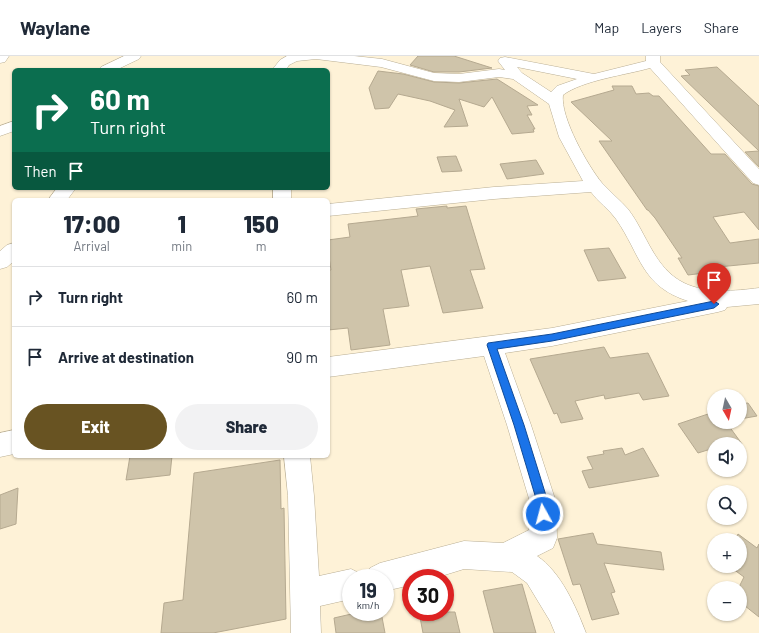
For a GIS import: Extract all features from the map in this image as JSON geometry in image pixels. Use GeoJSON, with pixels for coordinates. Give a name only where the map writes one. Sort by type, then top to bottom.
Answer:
{"type":"FeatureCollection","features":[{"type":"Feature","properties":{"kind":"street"},"geometry":{"type":"LineString","coordinates":[[110,68],[134,56]]}},
{"type":"Feature","properties":{"kind":"street"},"geometry":{"type":"LineString","coordinates":[[280,68],[284,63],[291,59],[312,56]]}},
{"type":"Feature","properties":{"kind":"street"},"geometry":{"type":"LineString","coordinates":[[319,56],[382,63],[434,77],[459,78],[499,73],[517,76]]}},
{"type":"Feature","properties":{"kind":"street"},"geometry":{"type":"LineString","coordinates":[[500,59],[517,76],[556,102]]}},
{"type":"Feature","properties":{"kind":"street"},"geometry":{"type":"LineString","coordinates":[[500,59],[593,78]]}},
{"type":"Feature","properties":{"kind":"street"},"geometry":{"type":"LineString","coordinates":[[749,298],[707,298],[696,296],[668,282],[650,264],[621,213],[595,186],[570,145],[561,122],[555,97],[560,91],[593,78],[653,59],[759,179]]}},
{"type":"Feature","properties":{"kind":"street"},"geometry":{"type":"LineString","coordinates":[[0,131],[12,127]]}},
{"type":"Feature","properties":{"kind":"street"},"geometry":{"type":"LineString","coordinates":[[330,210],[478,195],[595,186]]}},
{"type":"Feature","properties":{"kind":"street"},"geometry":{"type":"LineString","coordinates":[[59,198],[65,190]]}},
{"type":"Feature","properties":{"kind":"street"},"geometry":{"type":"LineString","coordinates":[[0,262],[12,252]]}},
{"type":"Feature","properties":{"kind":"street"},"geometry":{"type":"LineString","coordinates":[[330,366],[552,338],[749,298]]}},
{"type":"Feature","properties":{"kind":"street"},"geometry":{"type":"LineString","coordinates":[[491,345],[519,425],[543,502],[543,538],[504,557]]}},
{"type":"Feature","properties":{"kind":"street"},"geometry":{"type":"LineString","coordinates":[[0,445],[12,442]]}},
{"type":"Feature","properties":{"kind":"street"},"geometry":{"type":"LineString","coordinates":[[297,458],[301,496],[306,594],[306,633]]}},
{"type":"Feature","properties":{"kind":"street"},"geometry":{"type":"LineString","coordinates":[[394,575],[464,555],[504,557],[517,560],[538,573],[561,610],[571,633]]}},
{"type":"Feature","properties":{"kind":"street"},"geometry":{"type":"LineString","coordinates":[[306,594],[342,586]]}},
{"type":"Feature","properties":{"kind":"building"},"geometry":{"type":"Polygon","coordinates":[[[418,56],[454,56],[492,68],[459,72],[434,72],[410,65],[418,56]]]}},
{"type":"Feature","properties":{"kind":"building"},"geometry":{"type":"Polygon","coordinates":[[[717,67],[759,106],[759,151],[681,76],[690,75],[685,70],[717,67]]]}},
{"type":"Feature","properties":{"kind":"building"},"geometry":{"type":"Polygon","coordinates":[[[378,71],[403,74],[434,82],[459,83],[497,79],[538,105],[527,106],[532,115],[527,115],[535,129],[533,129],[534,132],[512,134],[492,97],[484,107],[459,99],[468,126],[444,127],[455,110],[430,101],[398,94],[389,108],[375,109],[369,88],[378,71]]]}},
{"type":"Feature","properties":{"kind":"building"},"geometry":{"type":"Polygon","coordinates":[[[612,86],[632,86],[636,94],[649,93],[653,96],[659,96],[711,154],[725,154],[752,184],[759,186],[759,230],[744,212],[713,217],[730,243],[759,239],[759,263],[718,267],[721,271],[688,275],[678,258],[682,258],[599,141],[612,141],[571,102],[614,90],[612,86]]]}},
{"type":"Feature","properties":{"kind":"building"},"geometry":{"type":"Polygon","coordinates":[[[759,151],[759,167],[745,152],[759,151]]]}},
{"type":"Feature","properties":{"kind":"building"},"geometry":{"type":"Polygon","coordinates":[[[456,156],[462,171],[442,172],[437,157],[456,156]]]}},
{"type":"Feature","properties":{"kind":"building"},"geometry":{"type":"Polygon","coordinates":[[[536,160],[544,174],[507,179],[500,164],[536,160]]]}},
{"type":"Feature","properties":{"kind":"building"},"geometry":{"type":"Polygon","coordinates":[[[466,206],[485,269],[470,270],[483,308],[443,313],[430,266],[401,270],[409,306],[383,309],[390,345],[351,350],[348,328],[330,330],[330,240],[350,237],[348,224],[418,216],[416,209],[466,206]]]}},
{"type":"Feature","properties":{"kind":"building"},"geometry":{"type":"Polygon","coordinates":[[[609,248],[626,278],[598,281],[584,250],[609,248]]]}},
{"type":"Feature","properties":{"kind":"building"},"geometry":{"type":"Polygon","coordinates":[[[604,347],[610,358],[648,353],[669,396],[643,400],[639,393],[605,399],[604,395],[575,401],[583,419],[561,423],[557,413],[554,414],[530,359],[604,347]]]}},
{"type":"Feature","properties":{"kind":"building"},"geometry":{"type":"Polygon","coordinates":[[[748,403],[757,416],[747,418],[748,403]]]}},
{"type":"Feature","properties":{"kind":"building"},"geometry":{"type":"Polygon","coordinates":[[[707,414],[707,429],[731,429],[737,437],[707,437],[707,450],[698,453],[678,424],[707,414]]]}},
{"type":"Feature","properties":{"kind":"building"},"geometry":{"type":"Polygon","coordinates":[[[622,448],[625,455],[643,448],[659,476],[589,488],[582,471],[593,469],[587,457],[604,454],[603,451],[622,448]]]}},
{"type":"Feature","properties":{"kind":"building"},"geometry":{"type":"Polygon","coordinates":[[[130,458],[172,458],[170,475],[126,480],[130,458]]]}},
{"type":"Feature","properties":{"kind":"building"},"geometry":{"type":"Polygon","coordinates":[[[280,460],[281,509],[284,508],[286,619],[213,633],[161,633],[164,603],[183,600],[194,473],[280,460]]]}},
{"type":"Feature","properties":{"kind":"building"},"geometry":{"type":"Polygon","coordinates":[[[18,488],[16,524],[0,529],[0,495],[18,488]]]}},
{"type":"Feature","properties":{"kind":"building"},"geometry":{"type":"Polygon","coordinates":[[[593,533],[597,544],[661,552],[664,570],[604,563],[615,592],[611,593],[619,614],[592,620],[580,584],[573,585],[558,539],[593,533]]]}},
{"type":"Feature","properties":{"kind":"building"},"geometry":{"type":"Polygon","coordinates":[[[747,541],[757,548],[759,544],[759,617],[747,608],[747,581],[742,581],[744,577],[739,573],[747,573],[747,541]]]}},
{"type":"Feature","properties":{"kind":"building"},"geometry":{"type":"Polygon","coordinates":[[[522,584],[536,633],[494,633],[483,591],[522,584]]]}},
{"type":"Feature","properties":{"kind":"building"},"geometry":{"type":"Polygon","coordinates":[[[455,612],[460,633],[423,633],[421,621],[454,621],[455,612]]]}},
{"type":"Feature","properties":{"kind":"building"},"geometry":{"type":"Polygon","coordinates":[[[342,616],[342,621],[383,621],[385,633],[336,633],[334,618],[342,616]]]}},
{"type":"Feature","properties":{"kind":"route"},"geometry":{"type":"LineString","coordinates":[[543,514],[543,502],[519,425],[491,345],[552,338],[714,304]]}}]}
